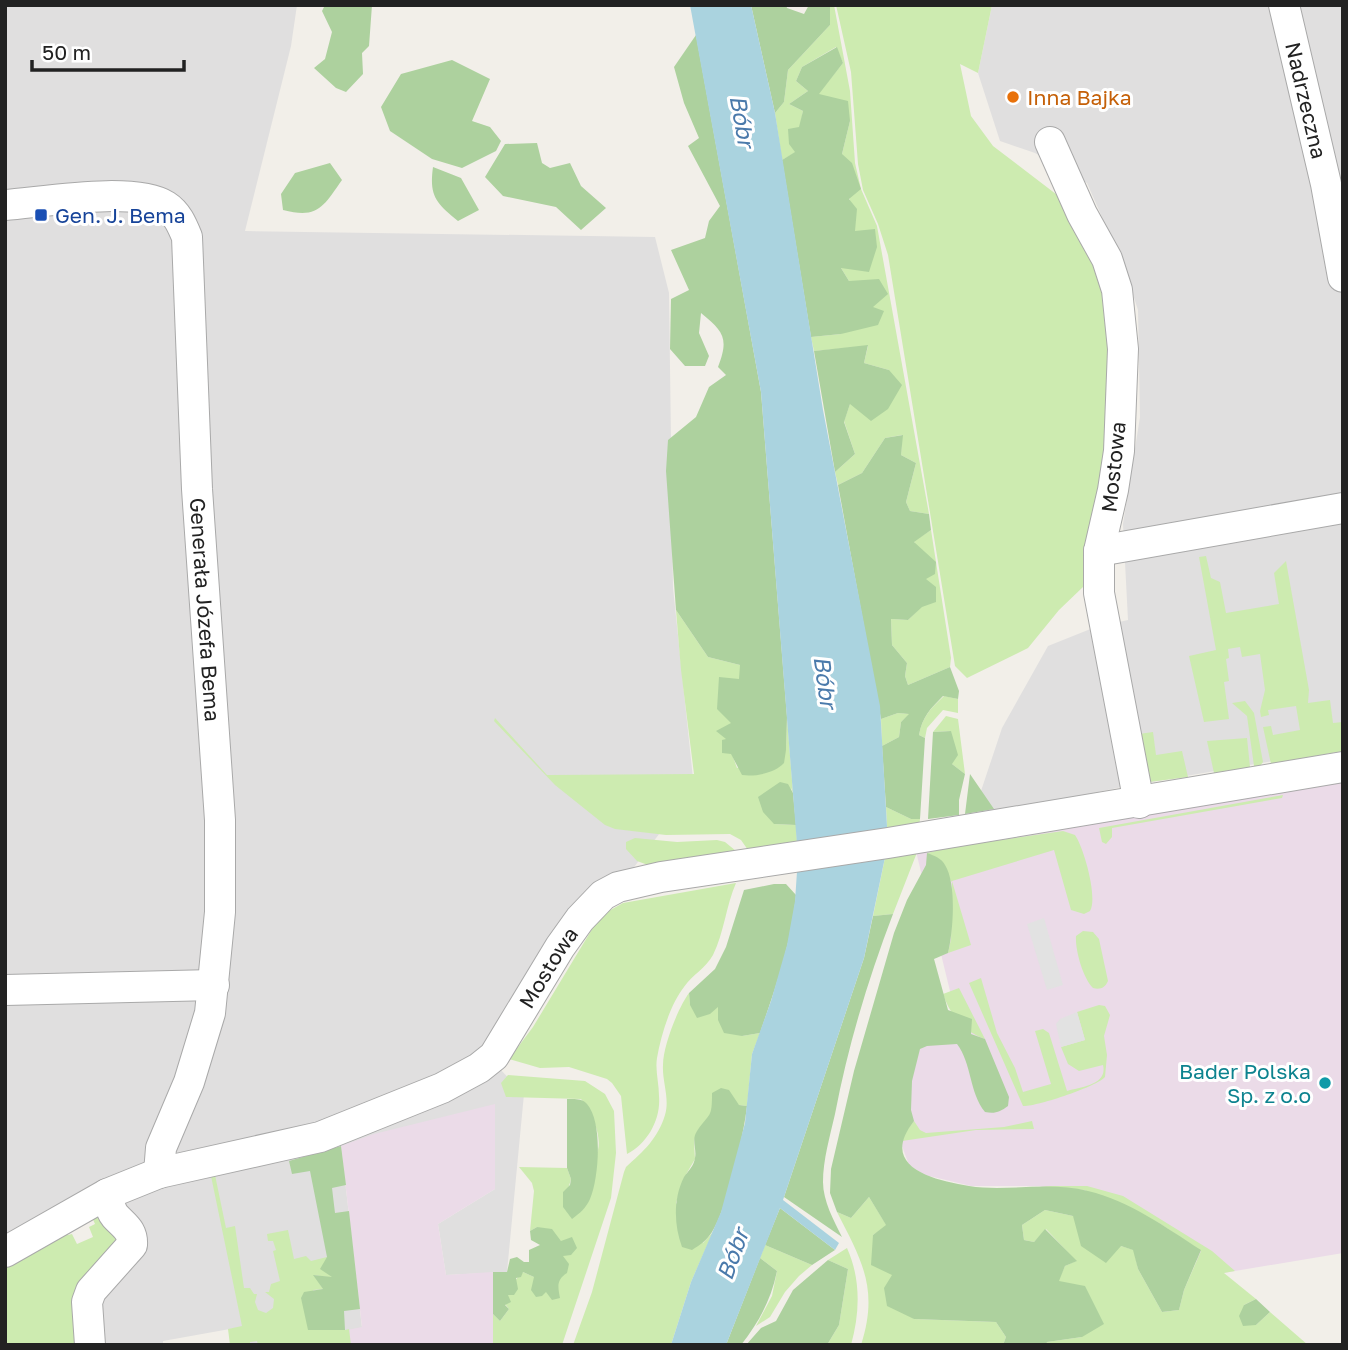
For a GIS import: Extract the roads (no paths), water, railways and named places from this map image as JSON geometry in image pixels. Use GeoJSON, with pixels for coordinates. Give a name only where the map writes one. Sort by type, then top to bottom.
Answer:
{"type":"FeatureCollection","features":[{"type":"Feature","properties":{"kind":"street","name":"Nadrzeczna"},"geometry":{"type":"LineString","coordinates":[[1284,5],[1326,184],[1343,277]]}},
{"type":"Feature","properties":{"kind":"street","name":"Mostowa"},"geometry":{"type":"LineString","coordinates":[[1050,142],[1082,214],[1107,260],[1117,290],[1123,349],[1119,451],[1099,551],[1099,593],[1139,803]]}},
{"type":"Feature","properties":{"kind":"street","name":"Generała Józefa Bema"},"geometry":{"type":"LineString","coordinates":[[5,205],[135,196],[166,206],[180,220],[187,237],[197,489],[220,820],[220,912],[210,1013],[190,1082],[161,1148],[159,1173]]}},
{"type":"Feature","properties":{"kind":"street"},"geometry":{"type":"LineString","coordinates":[[1099,551],[1343,508]]}},
{"type":"Feature","properties":{"kind":"street","name":"Mostowa"},"geometry":{"type":"LineString","coordinates":[[5,1252],[107,1194],[159,1173],[320,1137],[442,1088],[479,1068],[494,1056],[580,919],[602,896],[618,887],[661,877],[1139,803],[1343,768]]}},
{"type":"Feature","properties":{"kind":"street"},"geometry":{"type":"LineString","coordinates":[[5,990],[214,985]]}},
{"type":"Feature","properties":{"kind":"street"},"geometry":{"type":"LineString","coordinates":[[90,1345],[87,1302],[91,1291],[132,1245],[133,1238],[112,1212],[107,1194]]}},
{"type":"Feature","properties":{"kind":"water","name":"Bóbr"},"geometry":{"type":"Polygon","coordinates":[[[690,5],[751,5],[775,113],[823,410],[880,706],[888,843],[864,958],[783,1200],[839,1243],[835,1250],[780,1208],[726,1345],[671,1345],[691,1282],[721,1212],[745,1123],[752,1054],[787,945],[795,901],[798,857],[761,392],[690,5]]]}},
{"type":"Feature","properties":{"kind":"place","name":"Inna Bajka"},"geometry":{"type":"Point","coordinates":[1013,97]}},
{"type":"Feature","properties":{"kind":"place","name":"Gen. J. Bema"},"geometry":{"type":"Point","coordinates":[41,215]}},
{"type":"Feature","properties":{"kind":"place","name":"Bader Polska Sp. z o.o"},"geometry":{"type":"Point","coordinates":[1325,1083]}}]}
